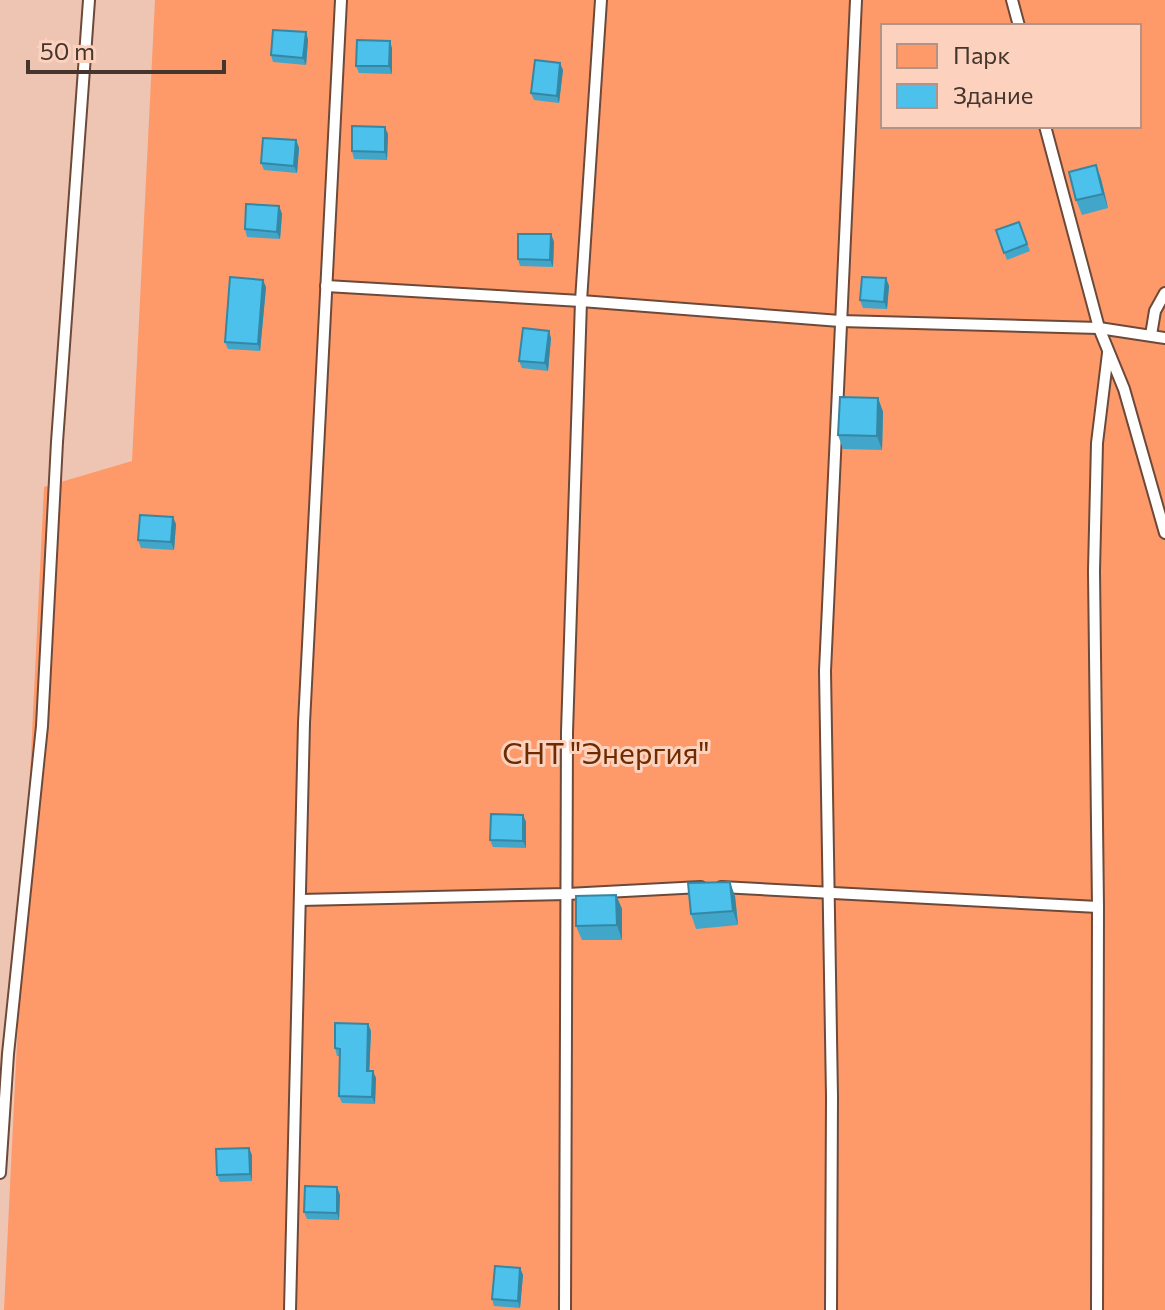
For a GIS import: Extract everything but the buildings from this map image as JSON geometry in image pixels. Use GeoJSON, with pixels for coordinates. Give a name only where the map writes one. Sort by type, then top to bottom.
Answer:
{"type":"FeatureCollection","features":[{"type":"Feature","properties":{"kind":"lane"},"geometry":{"type":"LineString","coordinates":[[0,1173],[8,1054],[42,726],[57,442],[89,0]]}},
{"type":"Feature","properties":{"kind":"lane"},"geometry":{"type":"LineString","coordinates":[[290,1310],[304,723],[341,0]]}},
{"type":"Feature","properties":{"kind":"lane"},"geometry":{"type":"LineString","coordinates":[[565,1310],[567,732],[581,301],[601,0]]}},
{"type":"Feature","properties":{"kind":"lane"},"geometry":{"type":"LineString","coordinates":[[831,1310],[832,1097],[825,671],[856,0]]}},
{"type":"Feature","properties":{"kind":"lane"},"geometry":{"type":"LineString","coordinates":[[1012,0],[1018,24]]}},
{"type":"Feature","properties":{"kind":"lane"},"geometry":{"type":"LineString","coordinates":[[1046,128],[1099,328],[1124,389],[1165,533]]}},
{"type":"Feature","properties":{"kind":"lane"},"geometry":{"type":"LineString","coordinates":[[326,286],[840,321],[1099,328],[1165,338]]}},
{"type":"Feature","properties":{"kind":"lane"},"geometry":{"type":"LineString","coordinates":[[1151,335],[1155,311],[1165,293]]}},
{"type":"Feature","properties":{"kind":"lane"},"geometry":{"type":"LineString","coordinates":[[1097,1310],[1098,907],[1094,556],[1097,443],[1108,353]]}},
{"type":"Feature","properties":{"kind":"lane"},"geometry":{"type":"LineString","coordinates":[[300,900],[567,894],[709,887],[1098,907]]}},
{"type":"Feature","properties":{"kind":"green space","name":"СНТ \"Энергия\""},"geometry":{"type":"Polygon","coordinates":[[[155,0],[1165,0],[1165,1310],[4,1310],[44,487],[132,461],[155,0]]]}}]}
